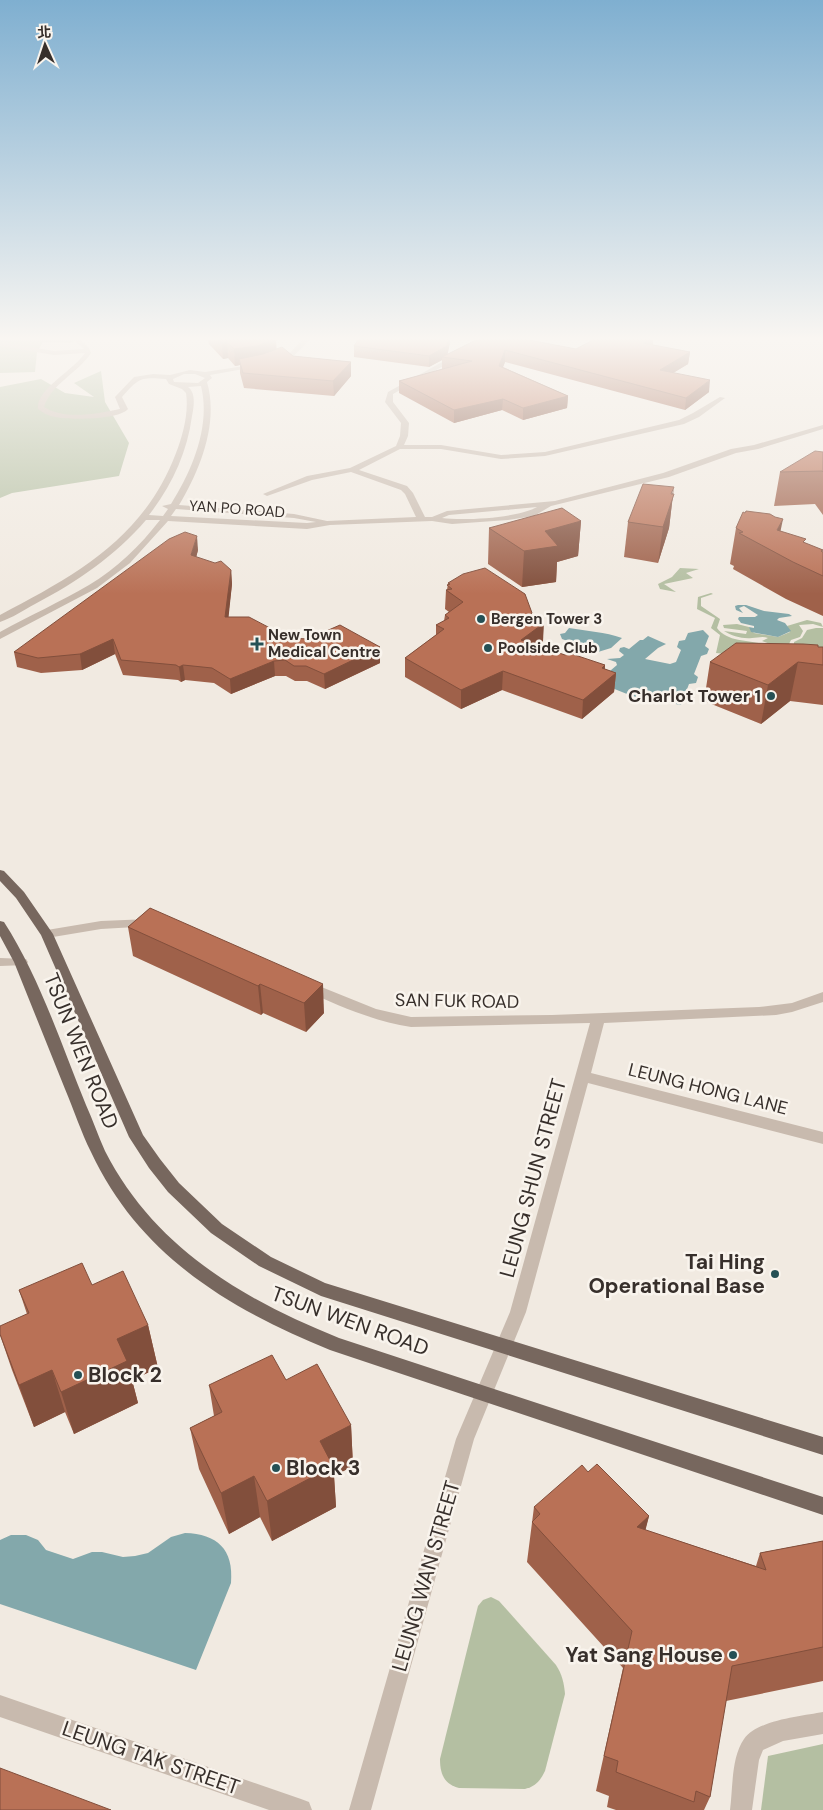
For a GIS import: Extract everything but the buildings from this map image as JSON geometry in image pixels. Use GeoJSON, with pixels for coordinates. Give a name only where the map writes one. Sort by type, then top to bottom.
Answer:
{"type":"FeatureCollection","features":[{"type":"Feature","properties":{"kind":"main road","name":"TSUN WEN ROAD"},"geometry":{"type":"LineString","coordinates":[[0,874],[20,895],[47,934],[137,1137],[153,1164],[174,1190],[199,1215],[235,1243],[287,1274],[356,1301],[823,1446]]}},
{"type":"Feature","properties":{"kind":"main road","name":"TSUN WEN ROAD"},"geometry":{"type":"LineString","coordinates":[[0,925],[21,962],[98,1152],[113,1181],[156,1236],[217,1287],[253,1309],[293,1329],[336,1345],[823,1506]]}},
{"type":"Feature","properties":{"kind":"street"},"geometry":{"type":"LineString","coordinates":[[0,619],[98,562],[118,545],[152,506],[172,471],[185,434],[186,424]]}},
{"type":"Feature","properties":{"kind":"street"},"geometry":{"type":"LineString","coordinates":[[0,636],[94,586],[131,558],[150,539],[174,507],[192,472],[204,440],[206,424]]}},
{"type":"Feature","properties":{"kind":"street"},"geometry":{"type":"LineString","coordinates":[[399,446],[404,436],[405,424]]}},
{"type":"Feature","properties":{"kind":"street"},"geometry":{"type":"LineString","coordinates":[[267,494],[310,478],[352,470],[399,446],[441,446],[501,457],[545,454],[671,424]]}},
{"type":"Feature","properties":{"kind":"street","name":"YAN PO ROAD"},"geometry":{"type":"LineString","coordinates":[[143,517],[307,526],[330,523],[432,519],[452,522],[508,518],[531,514],[548,504],[661,476],[725,456],[738,457],[752,453],[755,447],[823,427]]}},
{"type":"Feature","properties":{"kind":"street"},"geometry":{"type":"LineString","coordinates":[[352,470],[404,488],[409,493],[422,520]]}},
{"type":"Feature","properties":{"kind":"street","name":"YAN PO ROAD"},"geometry":{"type":"LineString","coordinates":[[152,506],[294,516],[330,523]]}},
{"type":"Feature","properties":{"kind":"street"},"geometry":{"type":"LineString","coordinates":[[0,606],[35,616]]}},
{"type":"Feature","properties":{"kind":"street"},"geometry":{"type":"LineString","coordinates":[[0,626],[12,629]]}},
{"type":"Feature","properties":{"kind":"street"},"geometry":{"type":"LineString","coordinates":[[47,934],[101,925],[136,923],[164,926]]}},
{"type":"Feature","properties":{"kind":"street"},"geometry":{"type":"LineString","coordinates":[[0,962],[21,962]]}},
{"type":"Feature","properties":{"kind":"street","name":"SAN FUK ROAD"},"geometry":{"type":"LineString","coordinates":[[299,982],[372,1014],[398,1021],[598,1019],[773,1010],[811,1003],[823,997]]}},
{"type":"Feature","properties":{"kind":"street","name":"LEUNG SHUN STREET"},"geometry":{"type":"LineString","coordinates":[[504,1346],[518,1312],[598,1019]]}},
{"type":"Feature","properties":{"kind":"street","name":"LEUNG HONG LANE"},"geometry":{"type":"LineString","coordinates":[[583,1076],[823,1138]]}},
{"type":"Feature","properties":{"kind":"street","name":"LEUNG WAN STREET"},"geometry":{"type":"LineString","coordinates":[[360,1810],[465,1439],[504,1346]]}},
{"type":"Feature","properties":{"kind":"street","name":"LEUNG TAK STREET"},"geometry":{"type":"LineString","coordinates":[[0,1706],[301,1810]]}},
{"type":"Feature","properties":{"kind":"street"},"geometry":{"type":"LineString","coordinates":[[741,1810],[751,1748],[759,1738],[823,1723]]}},
{"type":"Feature","properties":{"kind":"green space"},"geometry":{"type":"Polygon","coordinates":[[[0,424],[118,424],[129,443],[119,476],[12,493],[0,498],[0,424]]]}},
{"type":"Feature","properties":{"kind":"green space"},"geometry":{"type":"Polygon","coordinates":[[[680,568],[699,569],[686,573],[693,578],[664,584],[676,592],[660,589],[658,584],[672,577],[680,568]]]}},
{"type":"Feature","properties":{"kind":"green space"},"geometry":{"type":"Polygon","coordinates":[[[713,594],[701,598],[701,606],[720,619],[717,628],[721,633],[738,640],[763,644],[735,655],[716,653],[720,635],[711,628],[715,618],[697,609],[698,597],[713,594]]]}},
{"type":"Feature","properties":{"kind":"green space"},"geometry":{"type":"Polygon","coordinates":[[[807,620],[821,623],[823,627],[813,624],[799,625],[803,631],[800,637],[791,640],[789,644],[773,645],[762,641],[768,638],[766,637],[737,637],[724,631],[746,634],[747,631],[724,628],[723,625],[737,624],[749,627],[754,633],[778,637],[790,632],[787,626],[807,620]]]}},
{"type":"Feature","properties":{"kind":"green space"},"geometry":{"type":"Polygon","coordinates":[[[823,628],[823,647],[794,645],[794,642],[802,638],[807,630],[823,628]]]}},
{"type":"Feature","properties":{"kind":"green space"},"geometry":{"type":"Polygon","coordinates":[[[491,1597],[499,1601],[556,1665],[564,1686],[565,1694],[545,1771],[537,1783],[525,1789],[459,1788],[446,1781],[441,1769],[440,1759],[478,1606],[483,1600],[491,1597]]]}},
{"type":"Feature","properties":{"kind":"green space"},"geometry":{"type":"Polygon","coordinates":[[[823,1744],[823,1810],[761,1810],[768,1756],[823,1744]]]}},
{"type":"Feature","properties":{"kind":"water"},"geometry":{"type":"Polygon","coordinates":[[[746,605],[764,611],[789,614],[792,616],[777,620],[785,623],[791,631],[778,637],[751,632],[749,627],[754,628],[754,626],[741,623],[738,619],[739,617],[755,617],[758,615],[744,606],[739,608],[743,613],[736,610],[735,606],[746,605]]]}},
{"type":"Feature","properties":{"kind":"water"},"geometry":{"type":"Polygon","coordinates":[[[569,628],[622,638],[611,648],[598,652],[562,639],[560,634],[565,633],[569,628]]]}},
{"type":"Feature","properties":{"kind":"water"},"geometry":{"type":"Polygon","coordinates":[[[703,630],[709,636],[705,646],[709,649],[707,654],[701,656],[694,674],[698,677],[696,683],[689,684],[681,705],[632,696],[597,682],[617,665],[616,662],[607,659],[620,658],[624,655],[619,651],[620,648],[629,649],[648,636],[666,644],[645,659],[670,664],[676,662],[681,650],[677,647],[679,641],[685,640],[688,633],[703,630]]]}},
{"type":"Feature","properties":{"kind":"water"},"geometry":{"type":"Polygon","coordinates":[[[185,1533],[206,1536],[214,1540],[226,1553],[230,1561],[231,1571],[231,1583],[196,1670],[0,1604],[0,1540],[11,1535],[26,1535],[38,1540],[46,1550],[73,1559],[92,1552],[102,1552],[123,1557],[148,1553],[171,1537],[185,1533]]]}},
{"type":"Feature","properties":{"kind":"place","name":"Bergen Tower 3"},"geometry":{"type":"Point","coordinates":[481,619]}},
{"type":"Feature","properties":{"kind":"place","name":"New Town Medical Centre"},"geometry":{"type":"Point","coordinates":[257,644]}},
{"type":"Feature","properties":{"kind":"place","name":"Poolside Club"},"geometry":{"type":"Point","coordinates":[488,648]}},
{"type":"Feature","properties":{"kind":"place","name":"Charlot Tower 1"},"geometry":{"type":"Point","coordinates":[771,696]}},
{"type":"Feature","properties":{"kind":"place","name":"Tai Hing Operational Base"},"geometry":{"type":"Point","coordinates":[775,1274]}},
{"type":"Feature","properties":{"kind":"place","name":"Block 2"},"geometry":{"type":"Point","coordinates":[78,1375]}},
{"type":"Feature","properties":{"kind":"place","name":"Block 3"},"geometry":{"type":"Point","coordinates":[276,1468]}},
{"type":"Feature","properties":{"kind":"place","name":"Yat Sang House"},"geometry":{"type":"Point","coordinates":[733,1655]}}]}
